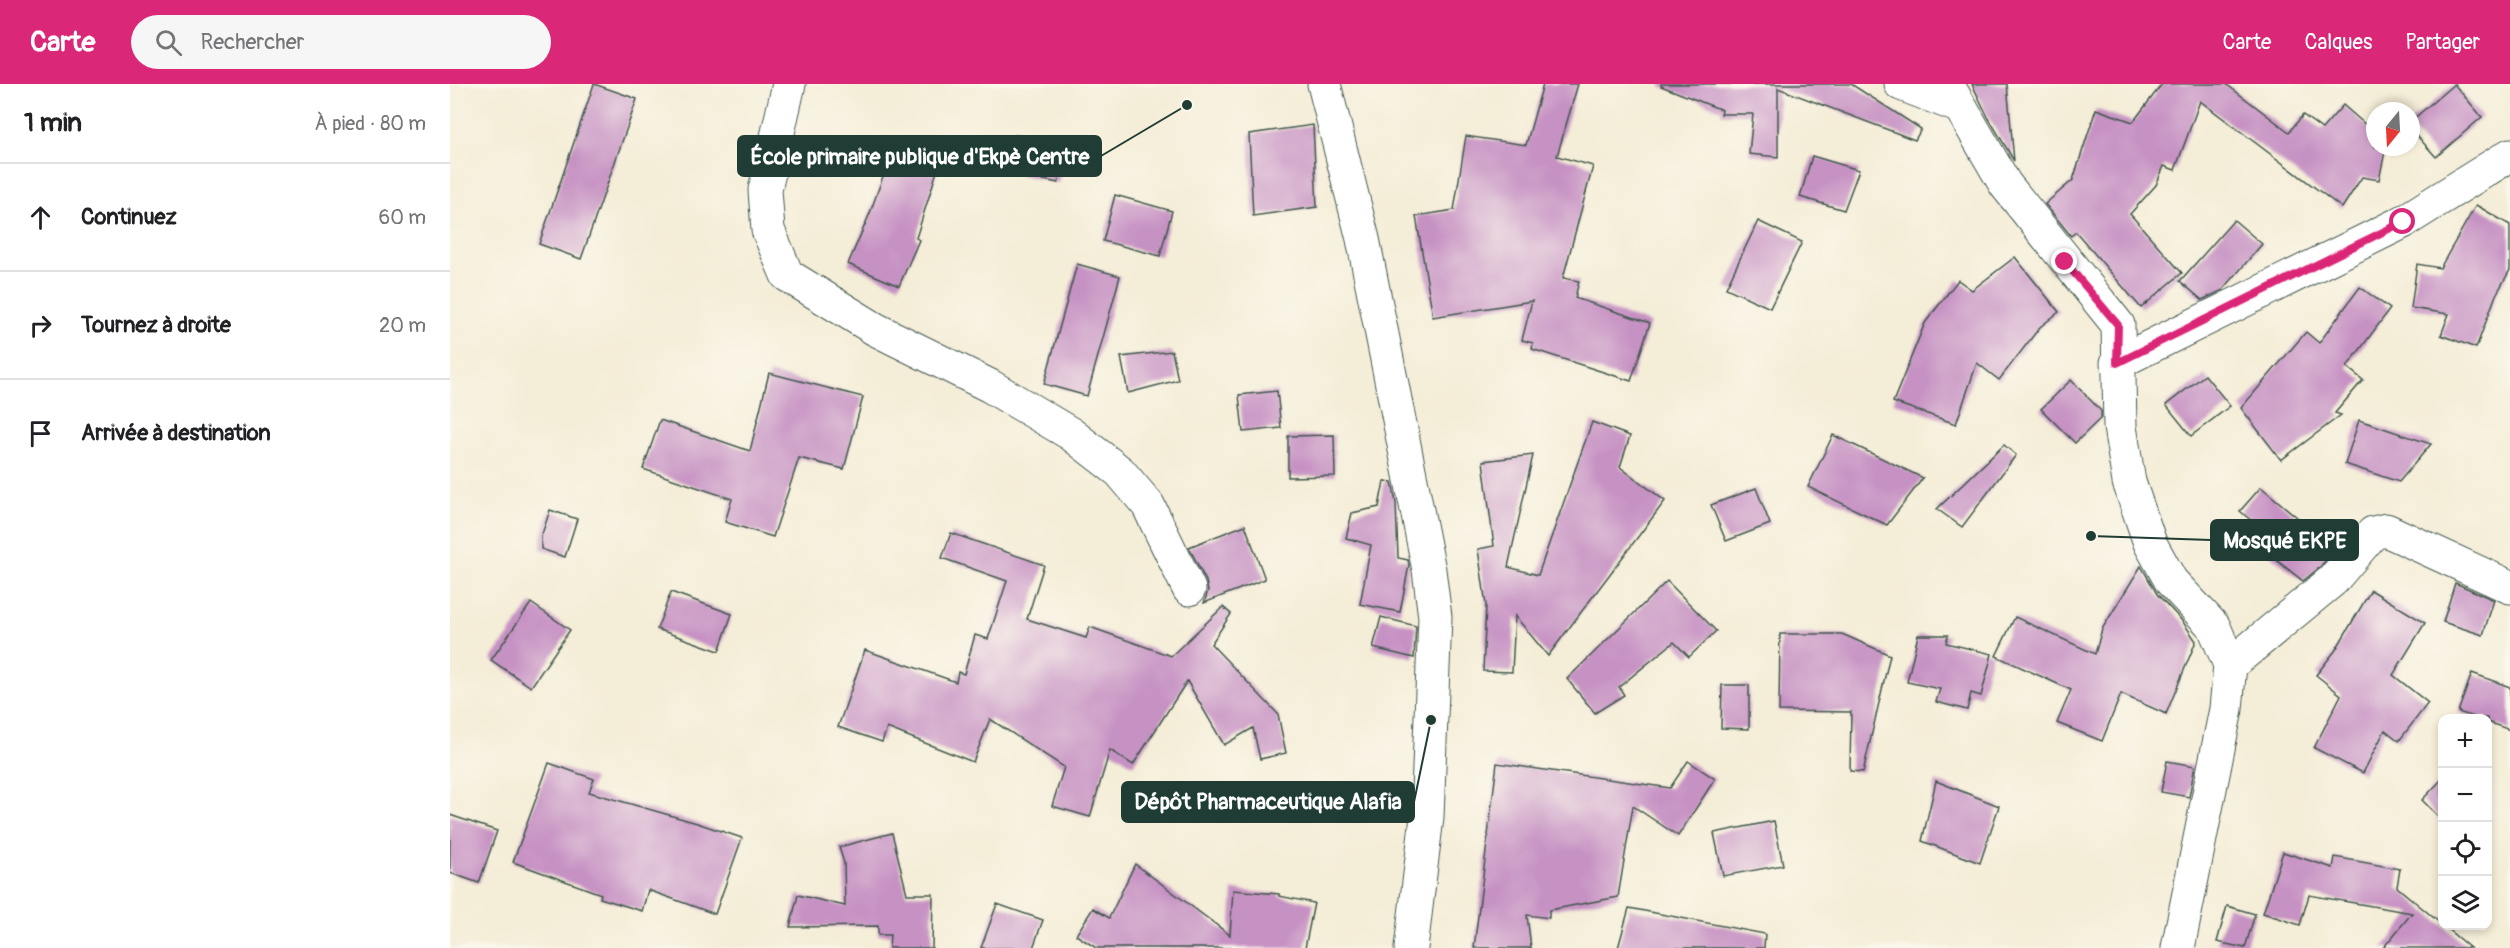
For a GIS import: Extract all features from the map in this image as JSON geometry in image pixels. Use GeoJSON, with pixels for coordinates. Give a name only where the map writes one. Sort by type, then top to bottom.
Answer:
{"type":"FeatureCollection","features":[{"type":"Feature","properties":{"kind":"street"},"geometry":{"type":"LineString","coordinates":[[789,84],[765,190],[768,230],[788,275],[875,329],[1000,392],[1071,434],[1120,472],[1148,505],[1189,590]]}},
{"type":"Feature","properties":{"kind":"street"},"geometry":{"type":"LineString","coordinates":[[1324,84],[1363,239],[1429,570],[1435,617],[1427,817],[1411,948]]}},
{"type":"Feature","properties":{"kind":"street"},"geometry":{"type":"LineString","coordinates":[[1901,84],[1953,95],[2005,184],[2118,325],[2120,427],[2129,482],[2150,543],[2171,581],[2214,627],[2230,664],[2226,709],[2178,948]]}},
{"type":"Feature","properties":{"kind":"street"},"geometry":{"type":"LineString","coordinates":[[2117,363],[2403,222],[2510,155]]}},
{"type":"Feature","properties":{"kind":"street"},"geometry":{"type":"LineString","coordinates":[[2230,664],[2332,581],[2373,533],[2379,530],[2386,530],[2510,587]]}},
{"type":"Feature","properties":{"kind":"building"},"geometry":{"type":"Polygon","coordinates":[[[594,84],[637,99],[581,259],[539,244],[594,84]]]}},
{"type":"Feature","properties":{"kind":"building"},"geometry":{"type":"Polygon","coordinates":[[[1543,84],[1578,84],[1557,156],[1593,166],[1563,278],[1579,281],[1575,298],[1650,323],[1631,381],[1532,349],[1533,343],[1522,340],[1532,301],[1433,317],[1416,216],[1454,210],[1466,136],[1526,145],[1543,84]]]}},
{"type":"Feature","properties":{"kind":"building"},"geometry":{"type":"Polygon","coordinates":[[[1661,84],[1851,84],[1921,129],[1915,140],[1778,88],[1778,157],[1749,154],[1753,114],[1721,114],[1722,110],[1661,86],[1661,84]]]}},
{"type":"Feature","properties":{"kind":"building"},"geometry":{"type":"Polygon","coordinates":[[[1972,84],[2007,84],[2014,161],[1988,117],[1972,84]]]}},
{"type":"Feature","properties":{"kind":"building"},"geometry":{"type":"Polygon","coordinates":[[[2162,84],[2226,84],[2289,132],[2303,115],[2322,129],[2343,105],[2366,125],[2366,156],[2384,156],[2379,180],[2362,177],[2342,208],[2200,101],[2175,170],[2164,166],[2156,185],[2130,214],[2182,273],[2141,308],[2076,232],[2071,236],[2045,204],[2073,180],[2096,109],[2133,122],[2162,84]]]}},
{"type":"Feature","properties":{"kind":"building"},"geometry":{"type":"Polygon","coordinates":[[[2454,84],[2482,117],[2436,157],[2420,139],[2420,113],[2454,84]]]}},
{"type":"Feature","properties":{"kind":"building"},"geometry":{"type":"Polygon","coordinates":[[[1313,125],[1317,207],[1253,216],[1249,134],[1313,125]]]}},
{"type":"Feature","properties":{"kind":"building"},"geometry":{"type":"Polygon","coordinates":[[[1015,135],[1068,143],[1058,183],[1004,171],[1015,135]]]}},
{"type":"Feature","properties":{"kind":"building"},"geometry":{"type":"Polygon","coordinates":[[[892,151],[938,168],[916,238],[919,240],[899,286],[848,264],[870,213],[892,151]]]}},
{"type":"Feature","properties":{"kind":"building"},"geometry":{"type":"Polygon","coordinates":[[[1812,156],[1859,170],[1844,210],[1800,197],[1812,156]]]}},
{"type":"Feature","properties":{"kind":"building"},"geometry":{"type":"Polygon","coordinates":[[[1115,195],[1172,211],[1160,256],[1103,241],[1115,195]]]}},
{"type":"Feature","properties":{"kind":"building"},"geometry":{"type":"Polygon","coordinates":[[[2476,205],[2510,225],[2510,270],[2496,295],[2476,348],[2441,335],[2449,314],[2411,308],[2417,264],[2440,268],[2476,205]]]}},
{"type":"Feature","properties":{"kind":"building"},"geometry":{"type":"Polygon","coordinates":[[[2234,220],[2262,244],[2223,290],[2202,300],[2180,281],[2234,220]]]}},
{"type":"Feature","properties":{"kind":"building"},"geometry":{"type":"Polygon","coordinates":[[[1758,221],[1802,242],[1770,308],[1726,288],[1758,221]]]}},
{"type":"Feature","properties":{"kind":"building"},"geometry":{"type":"Polygon","coordinates":[[[2015,257],[2059,312],[2040,327],[1999,380],[1977,363],[1956,424],[1893,402],[1925,323],[1958,280],[1972,290],[2015,257]]]}},
{"type":"Feature","properties":{"kind":"building"},"geometry":{"type":"Polygon","coordinates":[[[1077,264],[1120,276],[1087,396],[1044,384],[1077,264]]]}},
{"type":"Feature","properties":{"kind":"building"},"geometry":{"type":"Polygon","coordinates":[[[2360,287],[2390,309],[2347,367],[2363,380],[2335,413],[2341,415],[2281,460],[2241,408],[2306,332],[2319,343],[2360,287]]]}},
{"type":"Feature","properties":{"kind":"building"},"geometry":{"type":"Polygon","coordinates":[[[1172,351],[1178,380],[1128,393],[1121,357],[1172,351]]]}},
{"type":"Feature","properties":{"kind":"building"},"geometry":{"type":"Polygon","coordinates":[[[769,373],[863,397],[844,469],[799,458],[773,537],[725,522],[732,499],[643,469],[660,420],[750,451],[769,373]]]}},
{"type":"Feature","properties":{"kind":"building"},"geometry":{"type":"Polygon","coordinates":[[[2205,375],[2230,406],[2191,436],[2166,405],[2205,375]]]}},
{"type":"Feature","properties":{"kind":"building"},"geometry":{"type":"Polygon","coordinates":[[[2071,380],[2101,411],[2101,418],[2075,443],[2041,409],[2071,380]]]}},
{"type":"Feature","properties":{"kind":"building"},"geometry":{"type":"Polygon","coordinates":[[[1277,391],[1281,428],[1243,432],[1239,395],[1277,391]]]}},
{"type":"Feature","properties":{"kind":"building"},"geometry":{"type":"Polygon","coordinates":[[[2359,420],[2431,444],[2399,482],[2345,464],[2359,420]]]}},
{"type":"Feature","properties":{"kind":"building"},"geometry":{"type":"Polygon","coordinates":[[[1592,422],[1630,436],[1620,467],[1665,501],[1548,656],[1515,616],[1512,672],[1483,671],[1486,605],[1478,549],[1494,546],[1483,461],[1533,455],[1508,567],[1538,575],[1592,422]]]}},
{"type":"Feature","properties":{"kind":"building"},"geometry":{"type":"Polygon","coordinates":[[[1334,435],[1335,476],[1288,477],[1288,436],[1334,435]]]}},
{"type":"Feature","properties":{"kind":"building"},"geometry":{"type":"Polygon","coordinates":[[[1833,435],[1923,478],[1887,525],[1808,487],[1833,435]]]}},
{"type":"Feature","properties":{"kind":"building"},"geometry":{"type":"Polygon","coordinates":[[[2004,445],[2016,455],[1962,527],[1937,509],[2004,445]]]}},
{"type":"Feature","properties":{"kind":"building"},"geometry":{"type":"Polygon","coordinates":[[[1384,481],[1392,482],[1396,503],[1398,558],[1408,560],[1409,565],[1400,612],[1360,604],[1371,545],[1346,538],[1352,513],[1379,507],[1384,481]]]}},
{"type":"Feature","properties":{"kind":"building"},"geometry":{"type":"Polygon","coordinates":[[[2261,487],[2335,549],[2319,568],[2303,581],[2265,551],[2274,540],[2240,511],[2261,487]]]}},
{"type":"Feature","properties":{"kind":"building"},"geometry":{"type":"Polygon","coordinates":[[[1756,488],[1770,524],[1726,541],[1711,505],[1756,488]]]}},
{"type":"Feature","properties":{"kind":"building"},"geometry":{"type":"Polygon","coordinates":[[[550,510],[577,519],[565,557],[541,549],[541,537],[550,510]]]}},
{"type":"Feature","properties":{"kind":"building"},"geometry":{"type":"Polygon","coordinates":[[[1245,525],[1265,579],[1204,603],[1208,591],[1206,581],[1189,547],[1245,525]]]}},
{"type":"Feature","properties":{"kind":"building"},"geometry":{"type":"Polygon","coordinates":[[[951,533],[1044,565],[1027,619],[1086,638],[1090,627],[1171,656],[1223,607],[1231,614],[1211,644],[1278,714],[1286,753],[1260,759],[1253,728],[1224,745],[1187,681],[1133,765],[1110,750],[1090,817],[1052,806],[1064,767],[990,719],[973,762],[887,728],[882,742],[838,727],[865,650],[956,682],[958,672],[964,674],[975,635],[988,639],[1007,581],[942,558],[951,533]]]}},
{"type":"Feature","properties":{"kind":"building"},"geometry":{"type":"Polygon","coordinates":[[[2141,566],[2157,594],[2183,622],[2196,641],[2166,714],[2121,694],[2102,741],[2057,723],[2071,690],[1996,656],[2015,617],[2095,654],[2102,629],[2141,566]]]}},
{"type":"Feature","properties":{"kind":"building"},"geometry":{"type":"Polygon","coordinates":[[[1667,581],[1716,631],[1689,657],[1674,642],[1619,687],[1624,695],[1595,713],[1567,679],[1667,581]]]}},
{"type":"Feature","properties":{"kind":"building"},"geometry":{"type":"Polygon","coordinates":[[[2455,583],[2494,600],[2483,635],[2443,622],[2455,583]]]}},
{"type":"Feature","properties":{"kind":"building"},"geometry":{"type":"Polygon","coordinates":[[[2371,590],[2425,623],[2393,675],[2428,703],[2399,741],[2385,730],[2363,773],[2314,748],[2341,695],[2316,675],[2335,651],[2371,590]]]}},
{"type":"Feature","properties":{"kind":"building"},"geometry":{"type":"Polygon","coordinates":[[[671,592],[732,614],[719,651],[657,629],[671,592]]]}},
{"type":"Feature","properties":{"kind":"building"},"geometry":{"type":"Polygon","coordinates":[[[531,603],[570,630],[531,687],[491,660],[531,603]]]}},
{"type":"Feature","properties":{"kind":"building"},"geometry":{"type":"Polygon","coordinates":[[[1381,617],[1416,626],[1414,658],[1373,648],[1381,617]]]}},
{"type":"Feature","properties":{"kind":"building"},"geometry":{"type":"Polygon","coordinates":[[[1780,634],[1842,634],[1890,655],[1863,772],[1850,771],[1851,712],[1779,711],[1780,634]]]}},
{"type":"Feature","properties":{"kind":"building"},"geometry":{"type":"Polygon","coordinates":[[[1918,635],[1948,635],[1946,643],[1992,654],[1981,696],[1971,693],[1967,710],[1936,702],[1940,689],[1907,682],[1918,635]]]}},
{"type":"Feature","properties":{"kind":"building"},"geometry":{"type":"Polygon","coordinates":[[[2472,673],[2510,687],[2510,730],[2492,724],[2492,714],[2458,712],[2472,673]]]}},
{"type":"Feature","properties":{"kind":"building"},"geometry":{"type":"Polygon","coordinates":[[[1722,685],[1749,685],[1749,729],[1721,728],[1722,685]]]}},
{"type":"Feature","properties":{"kind":"building"},"geometry":{"type":"Polygon","coordinates":[[[1688,761],[1715,779],[1678,836],[1633,806],[1618,897],[1549,910],[1549,918],[1527,915],[1531,948],[1474,948],[1497,763],[1670,788],[1688,761]]]}},
{"type":"Feature","properties":{"kind":"building"},"geometry":{"type":"Polygon","coordinates":[[[2167,761],[2195,766],[2189,797],[2161,792],[2167,761]]]}},
{"type":"Feature","properties":{"kind":"building"},"geometry":{"type":"Polygon","coordinates":[[[549,763],[594,779],[589,792],[742,838],[715,914],[648,890],[642,911],[600,898],[601,894],[513,862],[549,763]]]}},
{"type":"Feature","properties":{"kind":"building"},"geometry":{"type":"Polygon","coordinates":[[[1936,781],[1999,806],[1980,863],[1922,841],[1936,781]]]}},
{"type":"Feature","properties":{"kind":"building"},"geometry":{"type":"Polygon","coordinates":[[[2438,783],[2438,816],[2422,800],[2438,783]]]}},
{"type":"Feature","properties":{"kind":"building"},"geometry":{"type":"Polygon","coordinates":[[[450,815],[497,831],[479,883],[450,873],[450,815]]]}},
{"type":"Feature","properties":{"kind":"building"},"geometry":{"type":"Polygon","coordinates":[[[1774,821],[1783,865],[1723,876],[1714,833],[1774,821]]]}},
{"type":"Feature","properties":{"kind":"building"},"geometry":{"type":"Polygon","coordinates":[[[892,833],[907,894],[933,894],[932,948],[889,948],[890,935],[878,935],[878,926],[790,927],[798,895],[845,906],[844,863],[839,847],[892,833]]]}},
{"type":"Feature","properties":{"kind":"building"},"geometry":{"type":"Polygon","coordinates":[[[2283,852],[2333,868],[2335,857],[2400,869],[2397,887],[2438,921],[2438,930],[2448,930],[2470,948],[2383,948],[2412,913],[2309,895],[2300,925],[2263,913],[2283,852]]]}},
{"type":"Feature","properties":{"kind":"building"},"geometry":{"type":"Polygon","coordinates":[[[1135,864],[1230,935],[1233,890],[1279,894],[1279,896],[1314,903],[1305,948],[1096,948],[1076,935],[1093,908],[1109,918],[1135,864]]]}},
{"type":"Feature","properties":{"kind":"building"},"geometry":{"type":"Polygon","coordinates":[[[997,904],[1043,920],[1033,948],[981,948],[997,904]]]}},
{"type":"Feature","properties":{"kind":"building"},"geometry":{"type":"Polygon","coordinates":[[[2227,906],[2255,914],[2245,948],[2217,942],[2227,906]]]}},
{"type":"Feature","properties":{"kind":"building"},"geometry":{"type":"Polygon","coordinates":[[[1629,908],[1765,934],[1764,948],[1618,948],[1629,908]]]}},
{"type":"Feature","properties":{"kind":"place","name":"École primaire publique d'Ekpè Centre"},"geometry":{"type":"Point","coordinates":[1187,105]}},
{"type":"Feature","properties":{"kind":"place","name":"Mosqué EKPE"},"geometry":{"type":"Point","coordinates":[2091,536]}},
{"type":"Feature","properties":{"kind":"place","name":"Dépôt Pharmaceutique Alafia"},"geometry":{"type":"Point","coordinates":[1431,720]}},
{"type":"Feature","properties":{"kind":"route"},"geometry":{"type":"LineString","coordinates":[[2065,262],[2118,325],[2117,363],[2403,222]]}}]}
